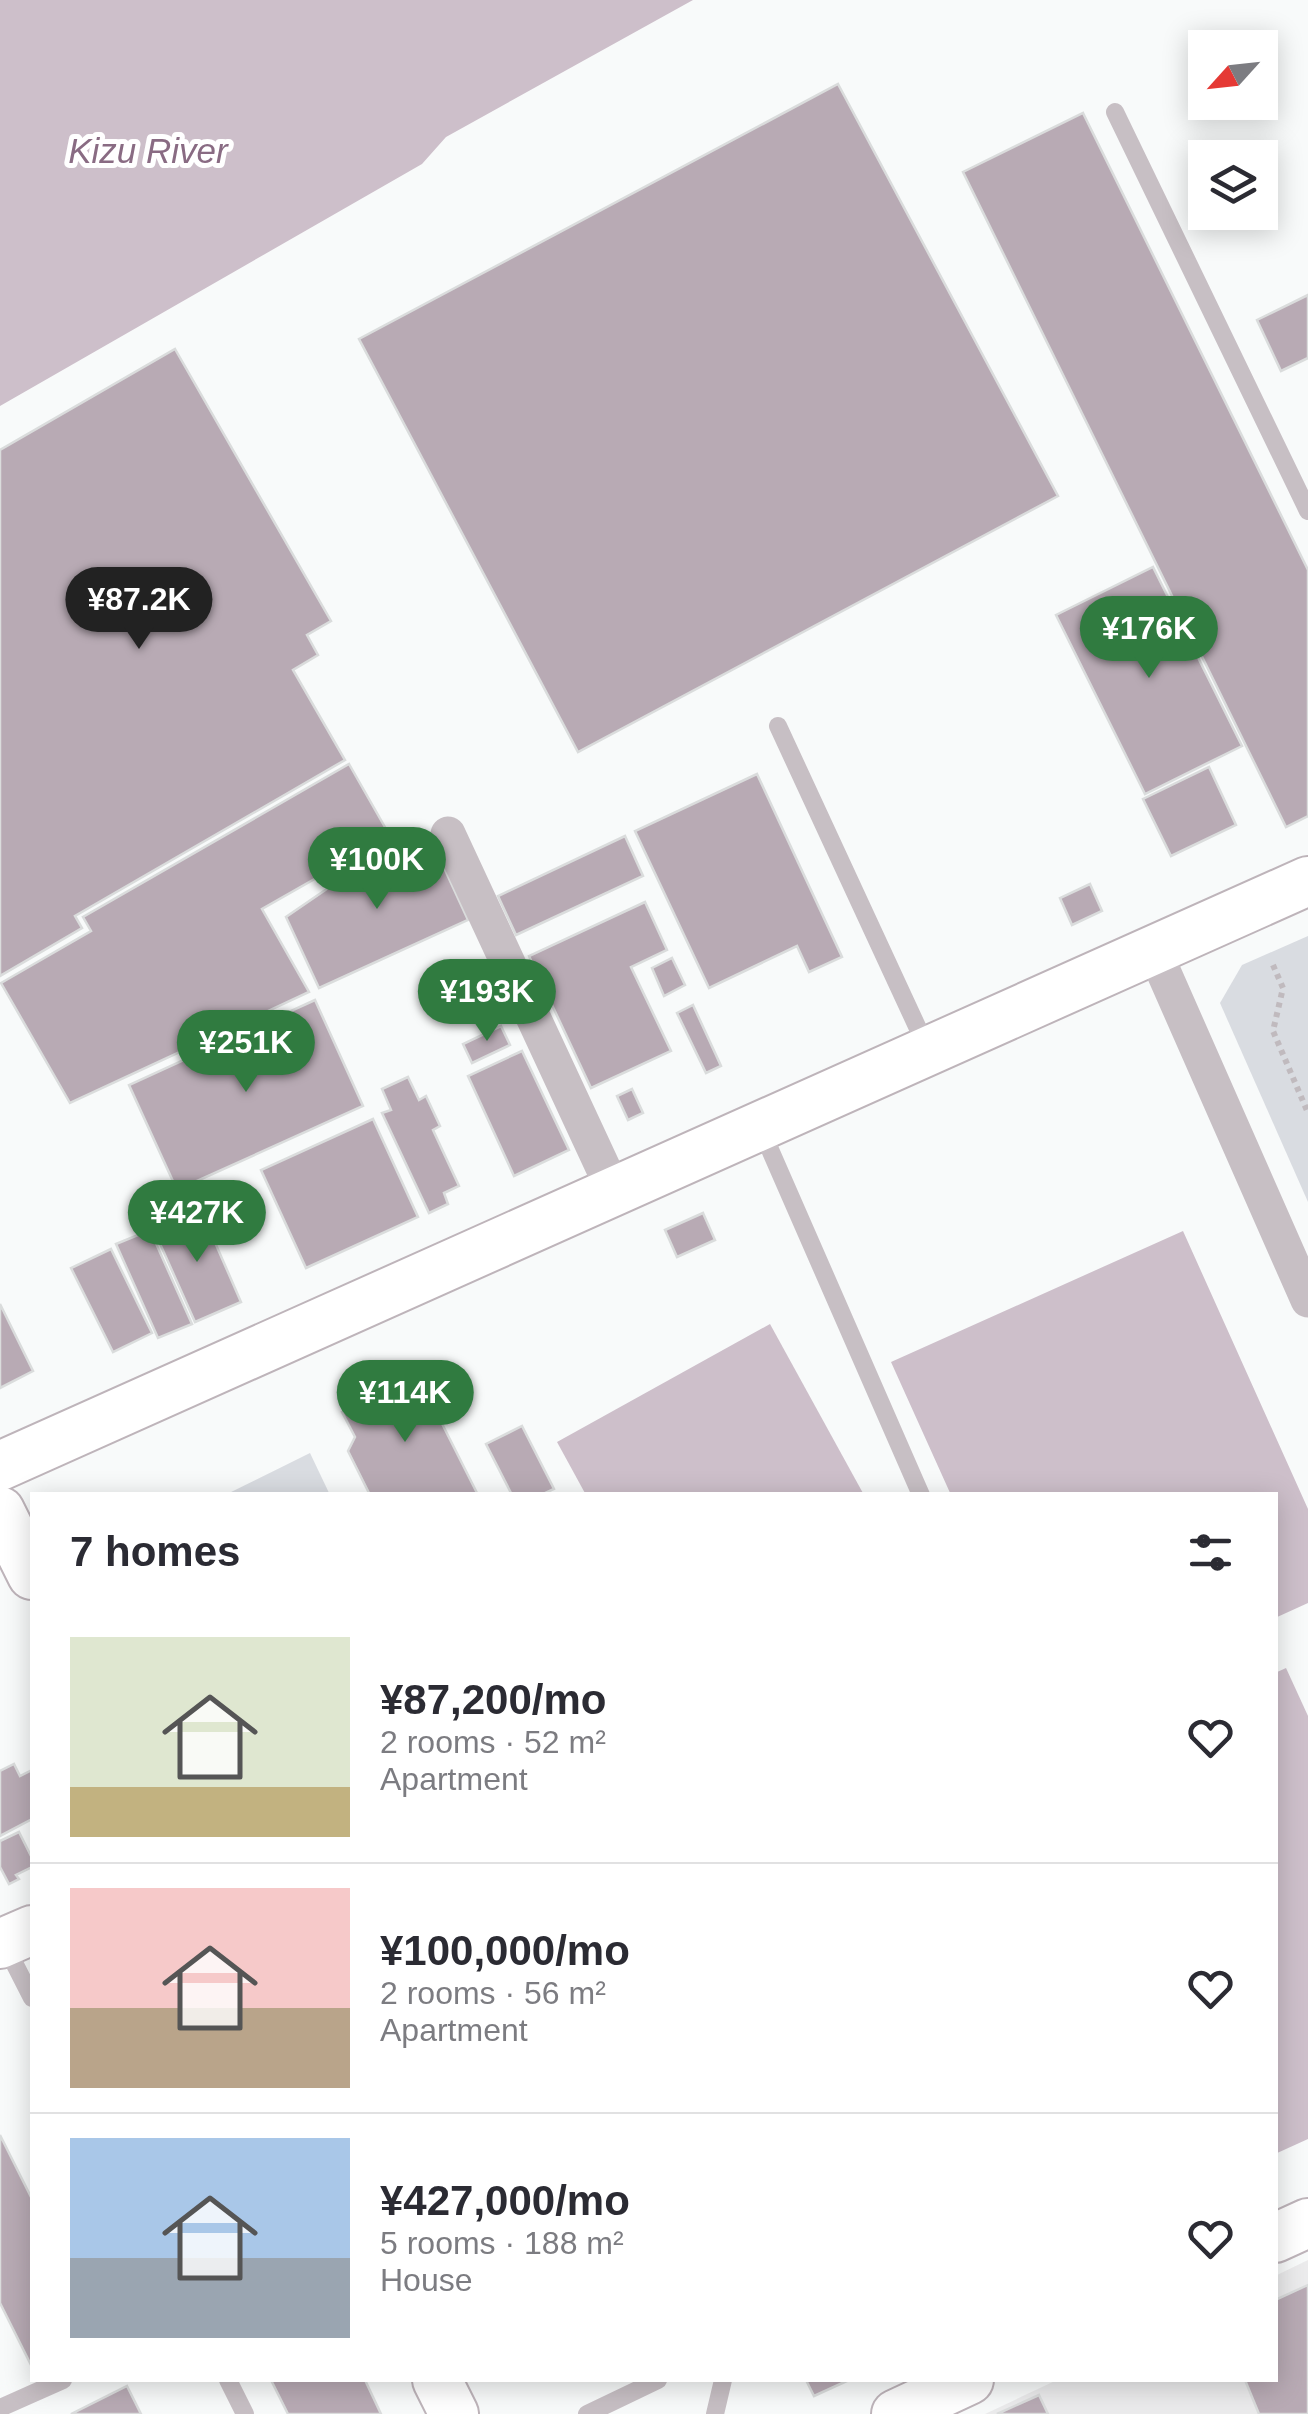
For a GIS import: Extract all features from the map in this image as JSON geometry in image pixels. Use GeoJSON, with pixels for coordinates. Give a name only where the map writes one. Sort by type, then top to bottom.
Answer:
{"type":"FeatureCollection","features":[{"type":"Feature","properties":{"kind":"street"},"geometry":{"type":"LineString","coordinates":[[448,834],[613,1189]]}},
{"type":"Feature","properties":{"kind":"street"},"geometry":{"type":"LineString","coordinates":[[0,1466],[1308,881]]}},
{"type":"Feature","properties":{"kind":"street"},"geometry":{"type":"LineString","coordinates":[[1153,948],[1308,1300]]}},
{"type":"Feature","properties":{"kind":"street"},"geometry":{"type":"LineString","coordinates":[[0,1511],[30,1571]]}},
{"type":"Feature","properties":{"kind":"street"},"geometry":{"type":"LineString","coordinates":[[1278,2237],[1308,2222]]}},
{"type":"Feature","properties":{"kind":"street"},"geometry":{"type":"LineString","coordinates":[[438,2382],[454,2414]]}},
{"type":"Feature","properties":{"kind":"street"},"geometry":{"type":"LineString","coordinates":[[896,2414],[966,2382]]}},
{"type":"Feature","properties":{"kind":"lane"},"geometry":{"type":"LineString","coordinates":[[1115,112],[1308,511]]}},
{"type":"Feature","properties":{"kind":"lane"},"geometry":{"type":"LineString","coordinates":[[778,726],[927,1049]]}},
{"type":"Feature","properties":{"kind":"lane"},"geometry":{"type":"LineString","coordinates":[[758,1124],[920,1492]]}},
{"type":"Feature","properties":{"kind":"lane"},"geometry":{"type":"LineString","coordinates":[[12,1939],[30,1992]]}},
{"type":"Feature","properties":{"kind":"lane"},"geometry":{"type":"LineString","coordinates":[[2,2408],[59,2382]]}},
{"type":"Feature","properties":{"kind":"lane"},"geometry":{"type":"LineString","coordinates":[[229,2382],[245,2414]]}},
{"type":"Feature","properties":{"kind":"lane"},"geometry":{"type":"LineString","coordinates":[[587,2414],[654,2382]]}},
{"type":"Feature","properties":{"kind":"lane"},"geometry":{"type":"LineString","coordinates":[[716,2414],[724,2382]]}},
{"type":"Feature","properties":{"kind":"path"},"geometry":{"type":"LineString","coordinates":[[1273,966],[1283,988],[1273,1031],[1308,1113]]}},
{"type":"Feature","properties":{"kind":"shaded area"},"geometry":{"type":"Polygon","coordinates":[[[1308,936],[1308,1202],[1220,1003],[1242,965],[1308,936]]]}},
{"type":"Feature","properties":{"kind":"shaded area"},"geometry":{"type":"Polygon","coordinates":[[[310,1453],[329,1492],[231,1492],[310,1453]]]}},
{"type":"Feature","properties":{"kind":"shaded area"},"geometry":{"type":"Polygon","coordinates":[[[1308,2260],[1308,2414],[985,2414],[1053,2382],[1278,2382],[1278,2275],[1308,2260]]]}},
{"type":"Feature","properties":{"kind":"water","name":"Kizu River"},"geometry":{"type":"Polygon","coordinates":[[[0,0],[693,0],[446,137],[422,164],[0,406],[0,0]]]}},
{"type":"Feature","properties":{"kind":"water"},"geometry":{"type":"Polygon","coordinates":[[[1183,1231],[1308,1509],[1308,1603],[1278,1617],[1278,1492],[950,1492],[891,1362],[1183,1231]]]}},
{"type":"Feature","properties":{"kind":"water"},"geometry":{"type":"Polygon","coordinates":[[[770,1324],[862,1492],[584,1492],[557,1442],[770,1324]]]}},
{"type":"Feature","properties":{"kind":"water"},"geometry":{"type":"Polygon","coordinates":[[[1286,1668],[1308,1716],[1308,2139],[1278,2153],[1278,1672],[1286,1668]]]}},
{"type":"Feature","properties":{"kind":"building"},"geometry":{"type":"Polygon","coordinates":[[[838,84],[1058,496],[578,752],[359,339],[838,84]]]}},
{"type":"Feature","properties":{"kind":"building"},"geometry":{"type":"Polygon","coordinates":[[[1083,113],[1308,570],[1308,816],[1286,827],[963,172],[1083,113]]]}},
{"type":"Feature","properties":{"kind":"building"},"geometry":{"type":"Polygon","coordinates":[[[1308,295],[1308,358],[1281,371],[1257,320],[1308,295]]]}},
{"type":"Feature","properties":{"kind":"building"},"geometry":{"type":"Polygon","coordinates":[[[175,349],[331,621],[307,635],[318,655],[293,670],[345,760],[75,916],[82,928],[0,976],[0,450],[175,349]]]}},
{"type":"Feature","properties":{"kind":"building"},"geometry":{"type":"Polygon","coordinates":[[[1153,567],[1242,746],[1145,794],[1056,615],[1153,567]]]}},
{"type":"Feature","properties":{"kind":"building"},"geometry":{"type":"Polygon","coordinates":[[[349,764],[390,836],[262,909],[309,992],[70,1103],[1,983],[91,931],[83,917],[349,764]]]}},
{"type":"Feature","properties":{"kind":"building"},"geometry":{"type":"Polygon","coordinates":[[[1209,767],[1236,825],[1171,856],[1143,799],[1209,767]]]}},
{"type":"Feature","properties":{"kind":"building"},"geometry":{"type":"Polygon","coordinates":[[[757,774],[842,957],[809,972],[797,946],[709,988],[635,831],[757,774]]]}},
{"type":"Feature","properties":{"kind":"building"},"geometry":{"type":"Polygon","coordinates":[[[428,833],[468,920],[319,988],[286,917],[369,860],[428,833]]]}},
{"type":"Feature","properties":{"kind":"building"},"geometry":{"type":"Polygon","coordinates":[[[625,836],[643,876],[516,935],[498,896],[625,836]]]}},
{"type":"Feature","properties":{"kind":"building"},"geometry":{"type":"Polygon","coordinates":[[[1090,884],[1102,911],[1072,925],[1060,898],[1090,884]]]}},
{"type":"Feature","properties":{"kind":"building"},"geometry":{"type":"Polygon","coordinates":[[[645,902],[667,950],[631,967],[671,1051],[591,1088],[529,956],[645,902]]]}},
{"type":"Feature","properties":{"kind":"building"},"geometry":{"type":"Polygon","coordinates":[[[672,958],[685,985],[664,996],[652,968],[672,958]]]}},
{"type":"Feature","properties":{"kind":"building"},"geometry":{"type":"Polygon","coordinates":[[[315,1000],[363,1106],[177,1190],[129,1085],[315,1000]]]}},
{"type":"Feature","properties":{"kind":"building"},"geometry":{"type":"Polygon","coordinates":[[[693,1005],[721,1066],[706,1073],[677,1013],[693,1005]]]}},
{"type":"Feature","properties":{"kind":"building"},"geometry":{"type":"Polygon","coordinates":[[[501,1026],[510,1045],[472,1063],[463,1044],[501,1026]]]}},
{"type":"Feature","properties":{"kind":"building"},"geometry":{"type":"Polygon","coordinates":[[[522,1051],[569,1150],[514,1176],[468,1076],[522,1051]]]}},
{"type":"Feature","properties":{"kind":"building"},"geometry":{"type":"Polygon","coordinates":[[[408,1077],[419,1100],[426,1096],[440,1126],[433,1130],[459,1186],[444,1193],[448,1204],[429,1213],[382,1113],[391,1110],[382,1089],[408,1077]]]}},
{"type":"Feature","properties":{"kind":"building"},"geometry":{"type":"Polygon","coordinates":[[[632,1089],[643,1113],[628,1120],[617,1096],[632,1089]]]}},
{"type":"Feature","properties":{"kind":"building"},"geometry":{"type":"Polygon","coordinates":[[[373,1119],[418,1217],[306,1268],[261,1170],[373,1119]]]}},
{"type":"Feature","properties":{"kind":"building"},"geometry":{"type":"Polygon","coordinates":[[[200,1208],[241,1302],[195,1322],[153,1228],[200,1208]]]}},
{"type":"Feature","properties":{"kind":"building"},"geometry":{"type":"Polygon","coordinates":[[[703,1213],[715,1240],[677,1257],[665,1230],[703,1213]]]}},
{"type":"Feature","properties":{"kind":"building"},"geometry":{"type":"Polygon","coordinates":[[[150,1230],[192,1324],[158,1338],[116,1244],[150,1230]]]}},
{"type":"Feature","properties":{"kind":"building"},"geometry":{"type":"Polygon","coordinates":[[[111,1249],[152,1333],[113,1352],[71,1268],[111,1249]]]}},
{"type":"Feature","properties":{"kind":"building"},"geometry":{"type":"Polygon","coordinates":[[[0,1304],[33,1371],[0,1388],[0,1304]]]}},
{"type":"Feature","properties":{"kind":"building"},"geometry":{"type":"Polygon","coordinates":[[[417,1374],[476,1492],[368,1492],[348,1451],[355,1437],[342,1412],[417,1374]]]}},
{"type":"Feature","properties":{"kind":"building"},"geometry":{"type":"Polygon","coordinates":[[[522,1426],[554,1489],[510,1492],[486,1444],[522,1426]]]}},
{"type":"Feature","properties":{"kind":"building"},"geometry":{"type":"Polygon","coordinates":[[[14,1764],[20,1776],[30,1771],[30,1820],[0,1836],[0,1771],[14,1764]]]}},
{"type":"Feature","properties":{"kind":"building"},"geometry":{"type":"Polygon","coordinates":[[[19,1832],[30,1854],[30,1868],[9,1884],[0,1867],[0,1841],[19,1832]]]}},
{"type":"Feature","properties":{"kind":"building"},"geometry":{"type":"Polygon","coordinates":[[[0,2135],[30,2195],[30,2363],[0,2303],[0,2135]]]}},
{"type":"Feature","properties":{"kind":"building"},"geometry":{"type":"Polygon","coordinates":[[[1308,2285],[1308,2414],[1259,2414],[1246,2382],[1278,2382],[1278,2299],[1308,2285]]]}},
{"type":"Feature","properties":{"kind":"building"},"geometry":{"type":"Polygon","coordinates":[[[272,2382],[366,2382],[381,2414],[288,2414],[272,2382]]]}},
{"type":"Feature","properties":{"kind":"building"},"geometry":{"type":"Polygon","coordinates":[[[807,2382],[845,2382],[814,2396],[807,2382]]]}},
{"type":"Feature","properties":{"kind":"building"},"geometry":{"type":"Polygon","coordinates":[[[127,2386],[141,2414],[71,2414],[127,2386]]]}},
{"type":"Feature","properties":{"kind":"building"},"geometry":{"type":"Polygon","coordinates":[[[1039,2395],[1048,2414],[997,2414],[1039,2395]]]}}]}
